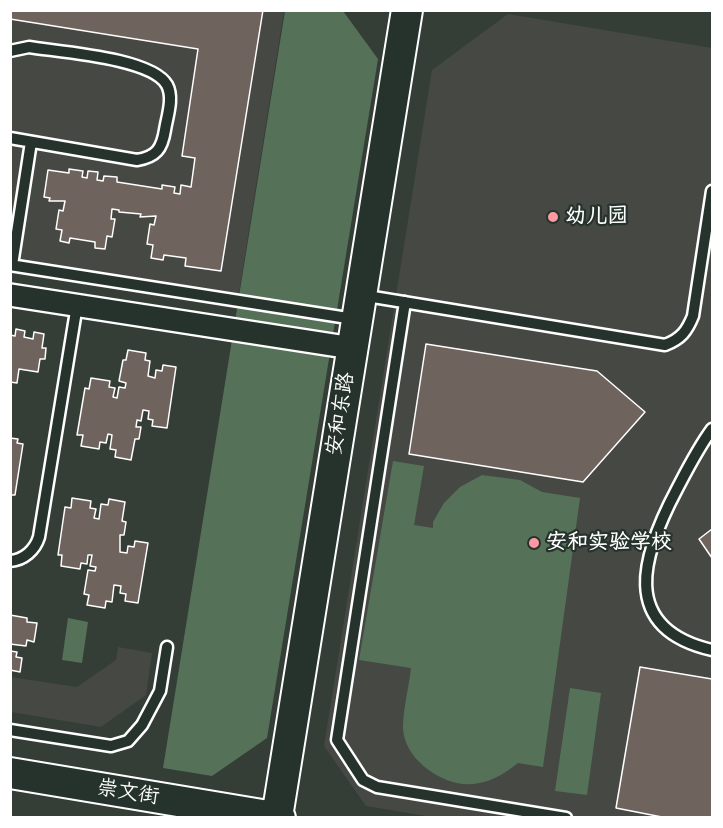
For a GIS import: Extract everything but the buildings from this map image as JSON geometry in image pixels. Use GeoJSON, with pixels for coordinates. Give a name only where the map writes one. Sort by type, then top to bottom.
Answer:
{"type":"FeatureCollection","features":[{"type":"Feature","properties":{"kind":"street","name":"安和东路"},"geometry":{"type":"LineString","coordinates":[[279,817],[407,10]]}},
{"type":"Feature","properties":{"kind":"street"},"geometry":{"type":"LineString","coordinates":[[10,295],[77,305],[356,321]]}},
{"type":"Feature","properties":{"kind":"street","name":"崇文街"},"geometry":{"type":"LineString","coordinates":[[10,773],[279,817]]}},
{"type":"Feature","properties":{"kind":"lane"},"geometry":{"type":"LineString","coordinates":[[10,51],[28,46],[139,65],[161,78],[170,95],[164,141],[155,155],[149,159],[137,160],[10,138]]}},
{"type":"Feature","properties":{"kind":"lane"},"geometry":{"type":"LineString","coordinates":[[31,142],[11,265],[356,321],[405,302],[654,344],[677,340],[688,329],[693,316],[712,191]]}},
{"type":"Feature","properties":{"kind":"lane"},"geometry":{"type":"LineString","coordinates":[[405,302],[337,740],[363,780],[377,787],[566,818]]}},
{"type":"Feature","properties":{"kind":"lane"},"geometry":{"type":"LineString","coordinates":[[10,561],[25,557],[36,546],[39,537],[77,305]]}},
{"type":"Feature","properties":{"kind":"lane"},"geometry":{"type":"LineString","coordinates":[[712,429],[656,527],[646,564],[646,596],[657,621],[677,637],[712,650]]}},
{"type":"Feature","properties":{"kind":"lane"},"geometry":{"type":"LineString","coordinates":[[10,730],[111,746],[128,741],[142,725],[160,691],[167,647]]}},
{"type":"Feature","properties":{"kind":"shaded area"},"geometry":{"type":"Polygon","coordinates":[[[10,11],[284,11],[237,305],[11,269],[10,11]]]}},
{"type":"Feature","properties":{"kind":"shaded area","name":"安和实验学校"},"geometry":{"type":"Polygon","coordinates":[[[508,14],[712,48],[712,817],[438,818],[366,806],[324,746],[432,70],[508,14]]]}},
{"type":"Feature","properties":{"kind":"shaded area"},"geometry":{"type":"Polygon","coordinates":[[[118,647],[152,653],[146,695],[101,727],[11,712],[11,677],[77,687],[116,660],[118,647]]]}},
{"type":"Feature","properties":{"kind":"green space"},"geometry":{"type":"Polygon","coordinates":[[[285,11],[343,11],[378,59],[267,738],[212,776],[163,768],[285,11]]]}},
{"type":"Feature","properties":{"kind":"green space"},"geometry":{"type":"Polygon","coordinates":[[[393,461],[424,466],[414,525],[433,528],[433,522],[444,503],[460,487],[482,475],[520,480],[542,492],[580,498],[543,767],[518,763],[492,779],[471,784],[453,782],[432,773],[415,758],[405,739],[403,721],[411,668],[359,660],[393,461]]]}},
{"type":"Feature","properties":{"kind":"green space"},"geometry":{"type":"Polygon","coordinates":[[[68,618],[88,622],[82,663],[62,660],[68,618]]]}},
{"type":"Feature","properties":{"kind":"green space"},"geometry":{"type":"Polygon","coordinates":[[[570,688],[601,693],[587,795],[555,791],[570,688]]]}},
{"type":"Feature","properties":{"kind":"place","name":"幼儿园"},"geometry":{"type":"Point","coordinates":[553,217]}},
{"type":"Feature","properties":{"kind":"place","name":"安和实验学校"},"geometry":{"type":"Point","coordinates":[534,543]}}]}
